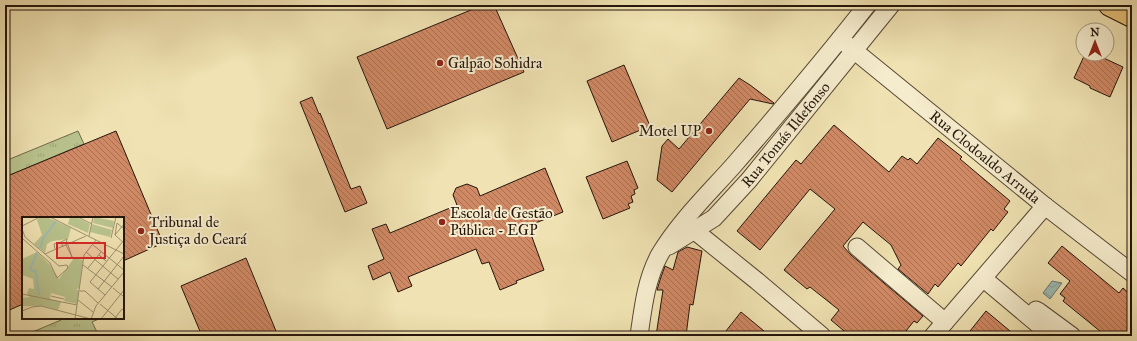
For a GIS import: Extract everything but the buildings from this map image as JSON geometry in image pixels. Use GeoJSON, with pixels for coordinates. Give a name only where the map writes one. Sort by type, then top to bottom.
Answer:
{"type":"FeatureCollection","features":[{"type":"Feature","properties":{"kind":"main road"},"geometry":{"type":"LineString","coordinates":[[1110,5],[1132,16]]}},
{"type":"Feature","properties":{"kind":"street","name":"Rua Tomás Ildefonso"},"geometry":{"type":"LineString","coordinates":[[639,336],[648,284],[660,254],[689,225],[733,165],[867,5]]}},
{"type":"Feature","properties":{"kind":"street","name":"Rua Tomás Ildefonso"},"geometry":{"type":"LineString","coordinates":[[689,225],[714,218],[749,180],[891,5]]}},
{"type":"Feature","properties":{"kind":"street","name":"Rua Clodoaldo Arruda"},"geometry":{"type":"LineString","coordinates":[[840,39],[1045,206],[1132,273]]}},
{"type":"Feature","properties":{"kind":"street"},"geometry":{"type":"LineString","coordinates":[[787,101],[802,113]]}},
{"type":"Feature","properties":{"kind":"street"},"geometry":{"type":"LineString","coordinates":[[733,165],[749,180]]}},
{"type":"Feature","properties":{"kind":"street"},"geometry":{"type":"LineString","coordinates":[[933,336],[984,279],[1045,206]]}},
{"type":"Feature","properties":{"kind":"street"},"geometry":{"type":"LineString","coordinates":[[689,225],[822,336]]}},
{"type":"Feature","properties":{"kind":"street"},"geometry":{"type":"LineString","coordinates":[[857,247],[945,322]]}},
{"type":"Feature","properties":{"kind":"street"},"geometry":{"type":"LineString","coordinates":[[984,279],[1052,336]]}},
{"type":"Feature","properties":{"kind":"street"},"geometry":{"type":"LineString","coordinates":[[1018,306],[1038,310],[1072,336]]}},
{"type":"Feature","properties":{"kind":"green space"},"geometry":{"type":"Polygon","coordinates":[[[78,131],[84,144],[5,177],[5,161],[78,131]]]}},
{"type":"Feature","properties":{"kind":"green space"},"geometry":{"type":"Polygon","coordinates":[[[99,319],[92,322],[99,336],[23,336],[61,320],[99,319]]]}},
{"type":"Feature","properties":{"kind":"water"},"geometry":{"type":"Polygon","coordinates":[[[1052,281],[1062,283],[1050,299],[1043,293],[1052,281]]]}},
{"type":"Feature","properties":{"kind":"place","name":"Galpão Sohidra"},"geometry":{"type":"Point","coordinates":[440,63]}},
{"type":"Feature","properties":{"kind":"place","name":"Motel UP"},"geometry":{"type":"Point","coordinates":[709,131]}},
{"type":"Feature","properties":{"kind":"place","name":"Escola de Gestão Pública - EGP"},"geometry":{"type":"Point","coordinates":[442,222]}},
{"type":"Feature","properties":{"kind":"place","name":"Tribunal de Justiça do Ceará"},"geometry":{"type":"Point","coordinates":[141,231]}}]}
